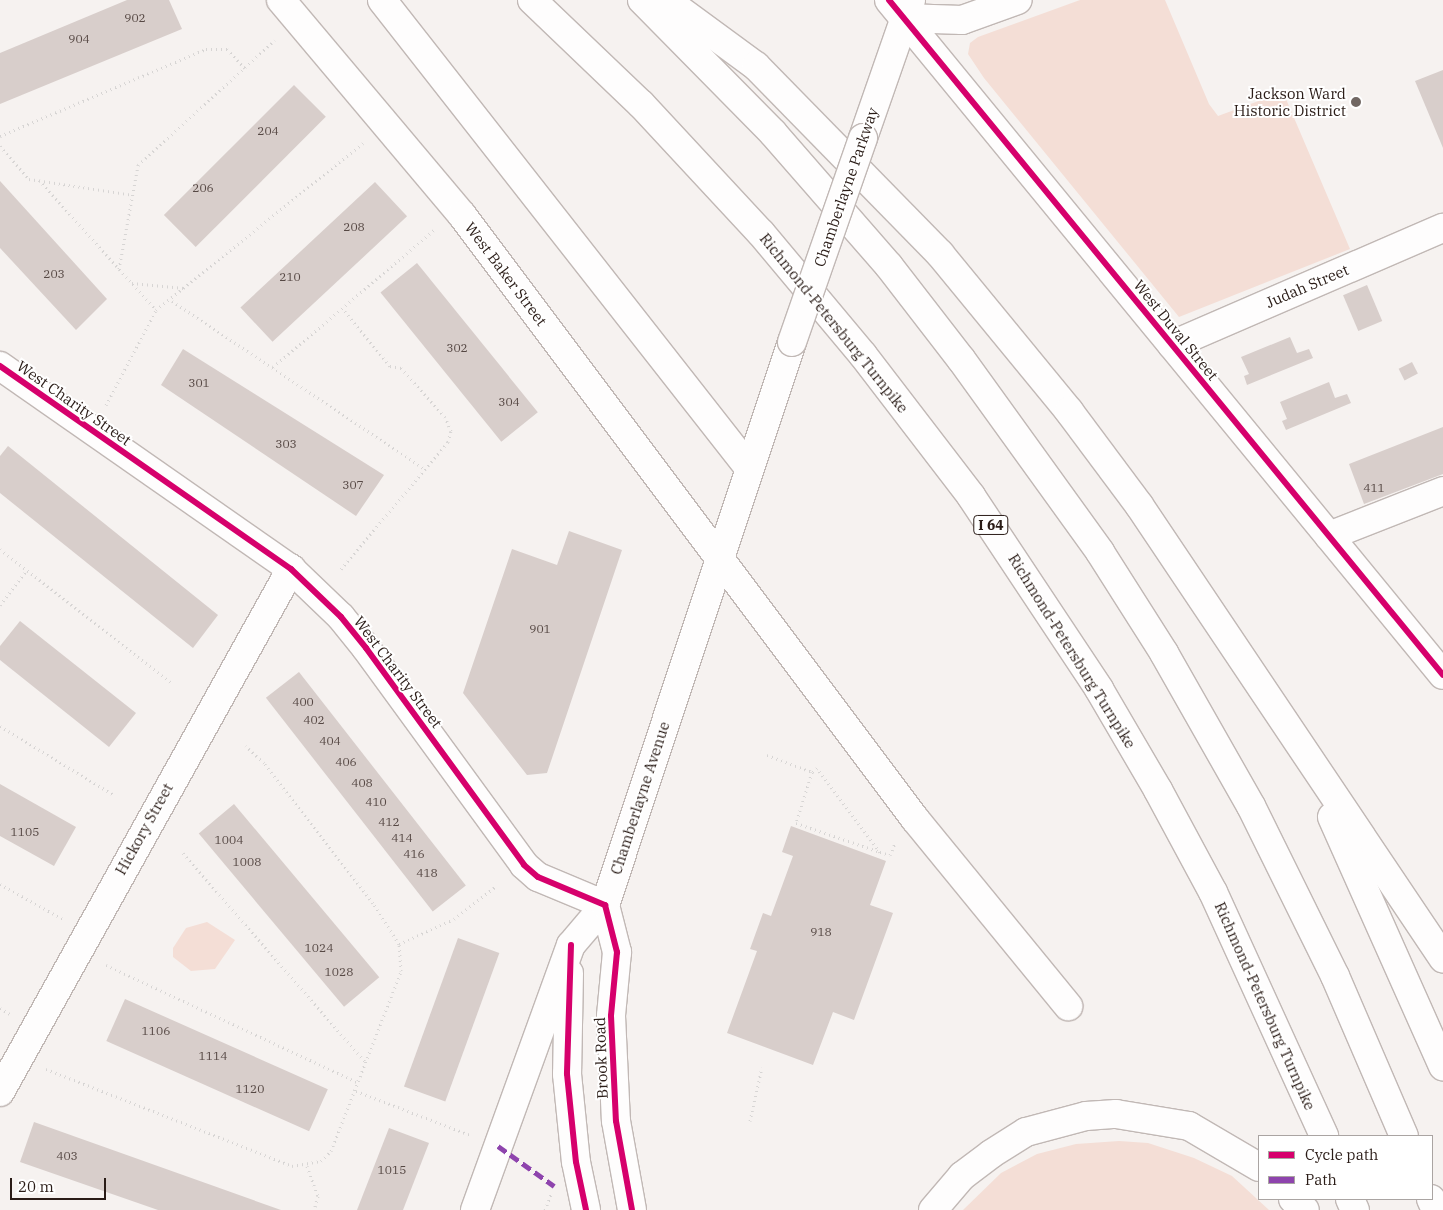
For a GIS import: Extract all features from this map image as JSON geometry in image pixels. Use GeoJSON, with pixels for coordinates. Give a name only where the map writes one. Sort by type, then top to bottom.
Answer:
{"type":"FeatureCollection","features":[{"type":"Feature","properties":{"kind":"main road","name":"West Baker Street"},"geometry":{"type":"LineString","coordinates":[[281,0],[462,215],[720,556],[932,841],[1068,1006]]}},
{"type":"Feature","properties":{"kind":"main road"},"geometry":{"type":"LineString","coordinates":[[382,0],[749,468]]}},
{"type":"Feature","properties":{"kind":"main road","name":"Richmond-Petersburg Turnpike"},"geometry":{"type":"LineString","coordinates":[[532,0],[640,104],[760,233],[863,354],[971,496],[1083,665],[1158,790],[1213,892],[1324,1135]]}},
{"type":"Feature","properties":{"kind":"main road"},"geometry":{"type":"LineString","coordinates":[[642,0],[773,133],[889,266],[961,359],[1100,552],[1164,653],[1251,806],[1335,976],[1404,1135]]}},
{"type":"Feature","properties":{"kind":"main road"},"geometry":{"type":"LineString","coordinates":[[666,0],[756,66],[940,254],[1069,411],[1139,505],[1443,958]]}},
{"type":"Feature","properties":{"kind":"main road"},"geometry":{"type":"LineString","coordinates":[[901,6],[962,20],[1018,0]]}},
{"type":"Feature","properties":{"kind":"main road","name":"Chamberlayne Parkway"},"geometry":{"type":"LineString","coordinates":[[781,375],[885,74],[901,6]]}},
{"type":"Feature","properties":{"kind":"main road","name":"West Duval Street"},"geometry":{"type":"LineString","coordinates":[[901,6],[1172,345],[1329,536],[1439,664]]}},
{"type":"Feature","properties":{"kind":"main road","name":"Judah Street"},"geometry":{"type":"LineString","coordinates":[[1172,345],[1443,228]]}},
{"type":"Feature","properties":{"kind":"main road","name":"Chamberlayne Avenue"},"geometry":{"type":"LineString","coordinates":[[475,1210],[571,944],[605,905],[781,375]]}},
{"type":"Feature","properties":{"kind":"main road","name":"West Charity Street"},"geometry":{"type":"LineString","coordinates":[[5,377],[292,569],[341,616],[524,865],[538,877],[605,905]]}},
{"type":"Feature","properties":{"kind":"main road"},"geometry":{"type":"LineString","coordinates":[[1329,536],[1443,491]]}},
{"type":"Feature","properties":{"kind":"main road","name":"Hickory Street"},"geometry":{"type":"LineString","coordinates":[[0,1092],[292,569]]}},
{"type":"Feature","properties":{"kind":"main road"},"geometry":{"type":"LineString","coordinates":[[1302,750],[1443,1066]]}},
{"type":"Feature","properties":{"kind":"main road","name":"Brook Road"},"geometry":{"type":"LineString","coordinates":[[605,905],[617,952],[611,1035],[616,1121],[632,1210]]}},
{"type":"Feature","properties":{"kind":"main road"},"geometry":{"type":"LineString","coordinates":[[571,944],[567,1074],[576,1162],[586,1210]]}},
{"type":"Feature","properties":{"kind":"main road"},"geometry":{"type":"LineString","coordinates":[[933,1210],[962,1176],[1012,1141],[1035,1129],[1086,1116],[1116,1114],[1188,1126],[1258,1166]]}},
{"type":"Feature","properties":{"kind":"main road"},"geometry":{"type":"LineString","coordinates":[[1294,1200],[1305,1210]]}},
{"type":"Feature","properties":{"kind":"path"},"geometry":{"type":"LineString","coordinates":[[119,269],[138,165],[278,38]]}},
{"type":"Feature","properties":{"kind":"path"},"geometry":{"type":"LineString","coordinates":[[0,136],[206,49],[227,49],[245,68]]}},
{"type":"Feature","properties":{"kind":"path"},"geometry":{"type":"LineString","coordinates":[[106,405],[156,310],[172,301],[185,288],[366,141]]}},
{"type":"Feature","properties":{"kind":"path"},"geometry":{"type":"LineString","coordinates":[[0,146],[29,179],[133,195]]}},
{"type":"Feature","properties":{"kind":"path"},"geometry":{"type":"LineString","coordinates":[[39,180],[156,310]]}},
{"type":"Feature","properties":{"kind":"path"},"geometry":{"type":"LineString","coordinates":[[273,367],[438,227]]}},
{"type":"Feature","properties":{"kind":"path"},"geometry":{"type":"LineString","coordinates":[[132,283],[185,288]]}},
{"type":"Feature","properties":{"kind":"path"},"geometry":{"type":"LineString","coordinates":[[172,301],[424,468]]}},
{"type":"Feature","properties":{"kind":"path"},"geometry":{"type":"LineString","coordinates":[[341,569],[424,468],[448,442],[451,431],[445,418],[401,368],[390,366],[342,308]]}},
{"type":"Feature","properties":{"kind":"path"},"geometry":{"type":"LineString","coordinates":[[0,548],[173,684]]}},
{"type":"Feature","properties":{"kind":"path"},"geometry":{"type":"LineString","coordinates":[[0,605],[27,570]]}},
{"type":"Feature","properties":{"kind":"path"},"geometry":{"type":"LineString","coordinates":[[0,726],[114,795]]}},
{"type":"Feature","properties":{"kind":"path"},"geometry":{"type":"LineString","coordinates":[[61,1076],[292,1166],[307,1166],[321,1161],[331,1151],[356,1091],[401,971],[399,944],[373,902],[264,763],[246,746]]}},
{"type":"Feature","properties":{"kind":"path"},"geometry":{"type":"LineString","coordinates":[[767,755],[812,772]]}},
{"type":"Feature","properties":{"kind":"path"},"geometry":{"type":"LineString","coordinates":[[880,852],[818,768],[812,772],[796,823],[880,852],[890,855],[898,834]]}},
{"type":"Feature","properties":{"kind":"path"},"geometry":{"type":"LineString","coordinates":[[183,853],[366,1064]]}},
{"type":"Feature","properties":{"kind":"path"},"geometry":{"type":"LineString","coordinates":[[0,884],[48,910]]}},
{"type":"Feature","properties":{"kind":"path"},"geometry":{"type":"LineString","coordinates":[[399,944],[454,919],[495,887]]}},
{"type":"Feature","properties":{"kind":"path"},"geometry":{"type":"LineString","coordinates":[[116,969],[359,1083]]}},
{"type":"Feature","properties":{"kind":"path"},"geometry":{"type":"LineString","coordinates":[[750,1121],[762,1067]]}},
{"type":"Feature","properties":{"kind":"path"},"geometry":{"type":"LineString","coordinates":[[356,1091],[459,1131]]}},
{"type":"Feature","properties":{"kind":"path"},"geometry":{"type":"LineString","coordinates":[[307,1166],[318,1196],[314,1210]]}},
{"type":"Feature","properties":{"kind":"path"},"geometry":{"type":"LineString","coordinates":[[545,1210],[554,1186]]}},
{"type":"Feature","properties":{"kind":"shaded area"},"geometry":{"type":"Polygon","coordinates":[[[1080,0],[1165,0],[1209,104],[1218,116],[1283,92],[1350,249],[1179,317],[984,78],[968,54],[970,43],[978,37],[1080,0]]]}},
{"type":"Feature","properties":{"kind":"shaded area"},"geometry":{"type":"Polygon","coordinates":[[[207,922],[235,940],[215,969],[191,971],[173,957],[173,948],[186,928],[207,922]]]}},
{"type":"Feature","properties":{"kind":"shaded area"},"geometry":{"type":"Polygon","coordinates":[[[1119,1141],[1148,1143],[1194,1158],[1232,1176],[1269,1210],[963,1210],[1001,1173],[1037,1154],[1076,1144],[1119,1141]]]}},
{"type":"Feature","properties":{"kind":"building"},"geometry":{"type":"Polygon","coordinates":[[[127,0],[169,0],[182,29],[0,104],[0,53],[127,0]]]}},
{"type":"Feature","properties":{"kind":"building"},"geometry":{"type":"Polygon","coordinates":[[[1443,70],[1443,148],[1415,81],[1443,70]]]}},
{"type":"Feature","properties":{"kind":"building"},"geometry":{"type":"Polygon","coordinates":[[[294,85],[326,117],[196,247],[164,215],[294,85]]]}},
{"type":"Feature","properties":{"kind":"building"},"geometry":{"type":"Polygon","coordinates":[[[0,181],[107,299],[76,330],[0,248],[0,181]]]}},
{"type":"Feature","properties":{"kind":"building"},"geometry":{"type":"Polygon","coordinates":[[[375,182],[407,216],[272,342],[240,307],[375,182]]]}},
{"type":"Feature","properties":{"kind":"building"},"geometry":{"type":"Polygon","coordinates":[[[417,263],[538,412],[501,442],[380,293],[417,263]]]}},
{"type":"Feature","properties":{"kind":"building"},"geometry":{"type":"Polygon","coordinates":[[[1367,285],[1382,321],[1358,331],[1343,295],[1367,285]]]}},
{"type":"Feature","properties":{"kind":"building"},"geometry":{"type":"Polygon","coordinates":[[[1290,337],[1297,353],[1309,349],[1313,358],[1247,385],[1244,376],[1249,374],[1241,357],[1290,337]]]}},
{"type":"Feature","properties":{"kind":"building"},"geometry":{"type":"Polygon","coordinates":[[[183,349],[384,475],[356,516],[161,385],[183,349]]]}},
{"type":"Feature","properties":{"kind":"building"},"geometry":{"type":"Polygon","coordinates":[[[1412,362],[1418,374],[1405,380],[1399,369],[1412,362]]]}},
{"type":"Feature","properties":{"kind":"building"},"geometry":{"type":"Polygon","coordinates":[[[1329,382],[1335,398],[1347,394],[1351,403],[1286,430],[1282,421],[1287,419],[1280,402],[1329,382]]]}},
{"type":"Feature","properties":{"kind":"building"},"geometry":{"type":"Polygon","coordinates":[[[1443,427],[1443,474],[1364,504],[1349,464],[1443,427]]]}},
{"type":"Feature","properties":{"kind":"building"},"geometry":{"type":"Polygon","coordinates":[[[8,446],[218,615],[193,648],[0,493],[0,456],[8,446]]]}},
{"type":"Feature","properties":{"kind":"building"},"geometry":{"type":"Polygon","coordinates":[[[569,531],[622,550],[547,773],[527,775],[463,693],[512,549],[557,565],[569,531]]]}},
{"type":"Feature","properties":{"kind":"building"},"geometry":{"type":"Polygon","coordinates":[[[20,621],[136,713],[109,747],[0,660],[0,646],[20,621]]]}},
{"type":"Feature","properties":{"kind":"building"},"geometry":{"type":"Polygon","coordinates":[[[299,672],[466,886],[433,911],[266,698],[299,672]]]}},
{"type":"Feature","properties":{"kind":"building"},"geometry":{"type":"Polygon","coordinates":[[[0,784],[76,827],[54,866],[0,836],[0,784]]]}},
{"type":"Feature","properties":{"kind":"building"},"geometry":{"type":"Polygon","coordinates":[[[234,804],[379,977],[344,1007],[199,834],[234,804]]]}},
{"type":"Feature","properties":{"kind":"building"},"geometry":{"type":"Polygon","coordinates":[[[791,826],[886,861],[870,905],[893,913],[854,1020],[833,1012],[813,1065],[727,1033],[757,951],[750,949],[763,913],[771,916],[793,856],[782,852],[791,826]]]}},
{"type":"Feature","properties":{"kind":"building"},"geometry":{"type":"Polygon","coordinates":[[[458,938],[499,953],[445,1102],[404,1086],[458,938]]]}},
{"type":"Feature","properties":{"kind":"building"},"geometry":{"type":"Polygon","coordinates":[[[125,999],[328,1089],[309,1131],[106,1041],[125,999]]]}},
{"type":"Feature","properties":{"kind":"building"},"geometry":{"type":"Polygon","coordinates":[[[34,1122],[281,1210],[158,1210],[20,1162],[34,1122]]]}},
{"type":"Feature","properties":{"kind":"building"},"geometry":{"type":"Polygon","coordinates":[[[389,1128],[429,1143],[403,1210],[357,1210],[389,1128]]]}},
{"type":"Feature","properties":{"kind":"marked path"},"geometry":{"type":"LineString","coordinates":[[498,1146],[554,1186]]}},
{"type":"Feature","properties":{"kind":"cycle path"},"geometry":{"type":"LineString","coordinates":[[889,0],[1443,675]]}},
{"type":"Feature","properties":{"kind":"cycle path"},"geometry":{"type":"LineString","coordinates":[[0,366],[291,569],[341,617],[366,648],[524,865],[538,877],[605,905],[617,952],[611,1016],[616,1121],[632,1210]]}},
{"type":"Feature","properties":{"kind":"cycle path"},"geometry":{"type":"LineString","coordinates":[[571,945],[567,1074],[576,1162],[586,1210]]}},
{"type":"Feature","properties":{"kind":"place","name":"Jackson Ward Historic District"},"geometry":{"type":"Point","coordinates":[1356,102]}}]}
